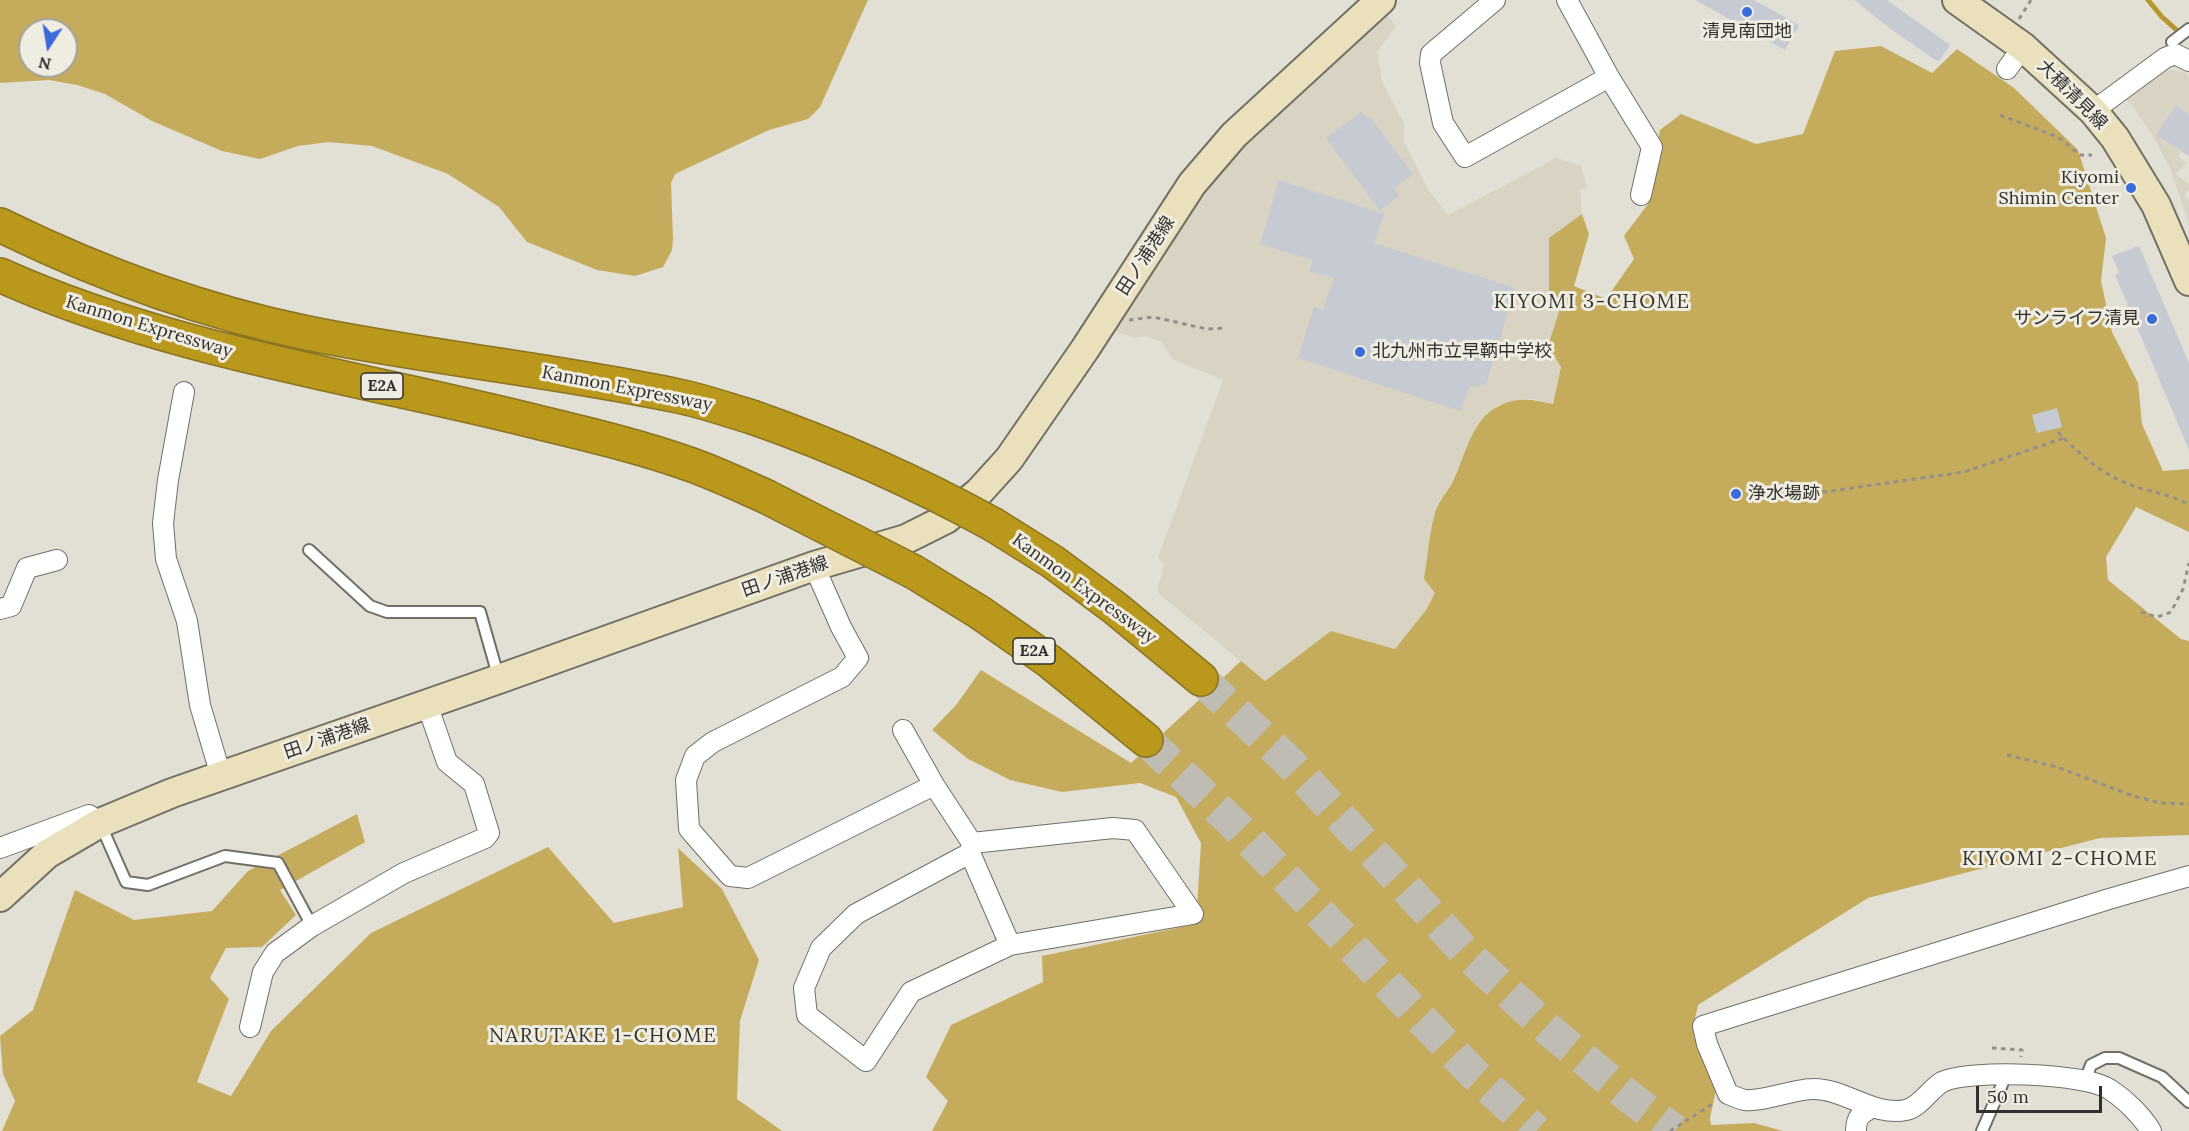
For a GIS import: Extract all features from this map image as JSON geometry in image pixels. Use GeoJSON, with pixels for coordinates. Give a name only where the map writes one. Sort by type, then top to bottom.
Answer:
{"type":"FeatureCollection","features":[{"type":"Feature","properties":{"kind":"highway","name":"Kanmon Expressway"},"geometry":{"type":"LineString","coordinates":[[0,225],[49,249],[135,284],[225,313],[318,335],[669,394],[752,417],[815,439],[931,490],[994,525],[1098,594],[1201,679]]}},
{"type":"Feature","properties":{"kind":"highway","name":"Kanmon Expressway"},"geometry":{"type":"LineString","coordinates":[[0,275],[25,287],[123,322],[239,354],[477,406],[615,441],[690,464],[765,496],[914,572],[979,612],[1049,661],[1146,740]]}},
{"type":"Feature","properties":{"kind":"main road","name":"田ノ浦港線"},"geometry":{"type":"LineString","coordinates":[[0,897],[47,854],[100,823],[171,793],[814,566],[906,540],[946,519],[979,492],[1009,459],[1105,318],[1192,184],[1227,143],[1381,0]]}},
{"type":"Feature","properties":{"kind":"main road","name":"大積清見線"},"geometry":{"type":"LineString","coordinates":[[1957,0],[2015,58],[2093,111],[2115,138],[2156,205],[2188,274]]}},
{"type":"Feature","properties":{"kind":"street"},"geometry":{"type":"LineString","coordinates":[[1495,0],[1431,54],[1430,63],[1443,123],[1465,157],[1609,77]]}},
{"type":"Feature","properties":{"kind":"street"},"geometry":{"type":"LineString","coordinates":[[1567,0],[1609,77],[1652,147],[1641,195]]}},
{"type":"Feature","properties":{"kind":"street"},"geometry":{"type":"LineString","coordinates":[[2093,111],[2165,57],[2175,54],[2189,61]]}},
{"type":"Feature","properties":{"kind":"street"},"geometry":{"type":"LineString","coordinates":[[184,392],[168,480],[163,523],[166,559],[187,621],[200,705],[221,776]]}},
{"type":"Feature","properties":{"kind":"street"},"geometry":{"type":"LineString","coordinates":[[0,609],[11,606],[27,568],[57,560]]}},
{"type":"Feature","properties":{"kind":"street"},"geometry":{"type":"LineString","coordinates":[[814,566],[841,627],[858,658],[842,677],[713,742],[695,756],[686,780],[689,829],[730,876],[748,878],[934,785]]}},
{"type":"Feature","properties":{"kind":"street"},"geometry":{"type":"LineString","coordinates":[[250,1027],[263,972],[275,953],[312,926],[404,873],[484,838],[489,833],[474,784],[447,762],[427,704]]}},
{"type":"Feature","properties":{"kind":"street"},"geometry":{"type":"LineString","coordinates":[[903,729],[971,848],[1010,945]]}},
{"type":"Feature","properties":{"kind":"street"},"geometry":{"type":"LineString","coordinates":[[0,848],[89,814],[100,823]]}},
{"type":"Feature","properties":{"kind":"street"},"geometry":{"type":"LineString","coordinates":[[1113,828],[1135,830],[1193,914],[1010,945],[911,992],[866,1061],[807,1015],[804,988],[821,948],[856,914],[971,848],[1113,828]]}},
{"type":"Feature","properties":{"kind":"street"},"geometry":{"type":"LineString","coordinates":[[2151,1131],[2131,1107],[2108,1088],[2085,1081],[2007,1073],[1975,1075],[1943,1082],[1908,1110],[1874,1107],[1814,1089],[1746,1100],[1728,1094],[1707,1044],[1703,1026],[2189,876]]}},
{"type":"Feature","properties":{"kind":"street"},"geometry":{"type":"LineString","coordinates":[[1856,1131],[1858,1118],[1863,1111],[1874,1107]]}},
{"type":"Feature","properties":{"kind":"lane"},"geometry":{"type":"LineString","coordinates":[[2172,42],[2189,29]]}},
{"type":"Feature","properties":{"kind":"lane"},"geometry":{"type":"LineString","coordinates":[[309,550],[370,606],[387,612],[480,612],[499,679]]}},
{"type":"Feature","properties":{"kind":"lane"},"geometry":{"type":"LineString","coordinates":[[100,823],[126,882],[148,885],[225,856],[278,863],[312,926]]}},
{"type":"Feature","properties":{"kind":"lane"},"geometry":{"type":"LineString","coordinates":[[2085,1081],[2091,1065],[2105,1058],[2119,1058],[2162,1077],[2189,1102]]}},
{"type":"Feature","properties":{"kind":"lane"},"geometry":{"type":"LineString","coordinates":[[1982,1131],[2007,1073]]}},
{"type":"Feature","properties":{"kind":"path"},"geometry":{"type":"LineString","coordinates":[[2000,115],[2058,137],[2080,155],[2092,155]]}},
{"type":"Feature","properties":{"kind":"path"},"geometry":{"type":"LineString","coordinates":[[1105,318],[1113,322],[1153,317],[1207,329],[1225,328]]}},
{"type":"Feature","properties":{"kind":"path"},"geometry":{"type":"LineString","coordinates":[[2058,432],[2080,455],[2100,469],[2127,483],[2177,498],[2189,505]]}},
{"type":"Feature","properties":{"kind":"path"},"geometry":{"type":"LineString","coordinates":[[1789,481],[1817,493],[1964,472],[2064,438]]}},
{"type":"Feature","properties":{"kind":"path"},"geometry":{"type":"LineString","coordinates":[[2140,612],[2157,617],[2170,612],[2183,589],[2189,563]]}},
{"type":"Feature","properties":{"kind":"path"},"geometry":{"type":"LineString","coordinates":[[2007,755],[2057,767],[2133,796],[2161,803],[2189,804]]}},
{"type":"Feature","properties":{"kind":"path"},"geometry":{"type":"LineString","coordinates":[[1670,1131],[1728,1094]]}},
{"type":"Feature","properties":{"kind":"shaded area"},"geometry":{"type":"Polygon","coordinates":[[[0,0],[868,0],[820,107],[808,119],[769,130],[675,174],[671,183],[672,250],[663,267],[635,276],[597,270],[527,242],[499,207],[448,174],[372,146],[328,142],[298,146],[260,159],[222,151],[152,121],[105,94],[77,85],[49,80],[0,83],[0,0]]]}},
{"type":"Feature","properties":{"kind":"shaded area","name":"北九州市立早鞆中学校"},"geometry":{"type":"Polygon","coordinates":[[[1387,15],[1396,26],[1377,52],[1382,81],[1404,124],[1404,141],[1429,191],[1448,215],[1557,158],[1581,166],[1587,187],[1580,190],[1582,214],[1549,238],[1561,304],[1548,346],[1561,367],[1552,404],[1535,399],[1517,400],[1499,405],[1479,423],[1436,509],[1435,593],[1426,610],[1395,649],[1331,631],[1265,681],[1157,592],[1164,564],[1158,558],[1223,380],[1172,359],[1162,342],[1145,336],[1136,338],[1110,329],[1197,195],[1230,154],[1387,15]]]}},
{"type":"Feature","properties":{"kind":"shaded area"},"geometry":{"type":"Polygon","coordinates":[[[1881,46],[1932,73],[1957,49],[2014,88],[2078,150],[2106,238],[2101,281],[2112,332],[2138,383],[2142,424],[2163,471],[2189,469],[2189,532],[2136,507],[2106,557],[2108,580],[2181,639],[2189,641],[2189,835],[2100,838],[1868,898],[1698,1005],[1693,1028],[1716,1090],[1710,1118],[1711,1125],[1754,1123],[1783,1131],[932,1131],[948,1101],[926,1077],[951,1025],[1043,982],[1042,956],[1196,924],[1201,843],[1176,797],[1140,783],[1062,792],[1010,780],[968,759],[932,730],[956,705],[981,670],[1131,763],[1241,661],[1265,681],[1331,631],[1395,649],[1426,610],[1435,593],[1424,579],[1434,518],[1475,429],[1489,412],[1506,403],[1526,400],[1553,404],[1561,367],[1548,346],[1561,305],[1549,300],[1549,238],[1582,214],[1589,234],[1574,286],[1606,299],[1634,259],[1624,236],[1648,204],[1660,130],[1681,114],[1756,144],[1803,134],[1835,51],[1881,46]]]}},
{"type":"Feature","properties":{"kind":"shaded area"},"geometry":{"type":"Polygon","coordinates":[[[2167,70],[2185,72],[2189,77],[2189,115],[2176,106],[2156,135],[2182,152],[2178,156],[2186,163],[2176,174],[2189,184],[2189,189],[2184,196],[2189,200],[2189,223],[2169,166],[2153,136],[2125,99],[2167,70]]]}},
{"type":"Feature","properties":{"kind":"shaded area"},"geometry":{"type":"Polygon","coordinates":[[[357,814],[365,842],[280,890],[296,915],[262,947],[226,948],[210,978],[229,999],[197,1082],[231,1096],[271,1031],[371,933],[548,847],[614,923],[683,907],[678,848],[722,889],[759,960],[740,1021],[737,1099],[782,1131],[2,1131],[15,1101],[3,1074],[0,1036],[33,1010],[75,890],[134,920],[212,911],[248,871],[357,814]]]}},
{"type":"Feature","properties":{"kind":"building","name":"清見南団地"},"geometry":{"type":"Polygon","coordinates":[[[1695,0],[1754,0],[1799,25],[1785,50],[1695,0]]]}},
{"type":"Feature","properties":{"kind":"building"},"geometry":{"type":"Polygon","coordinates":[[[1854,0],[1887,0],[1950,45],[1939,61],[1934,59],[1854,0]]]}},
{"type":"Feature","properties":{"kind":"building"},"geometry":{"type":"Polygon","coordinates":[[[2176,105],[2189,115],[2189,156],[2156,135],[2176,105]]]}},
{"type":"Feature","properties":{"kind":"building"},"geometry":{"type":"Polygon","coordinates":[[[1361,112],[1368,119],[1370,117],[1413,174],[1394,188],[1399,196],[1380,211],[1326,138],[1361,112]]]}},
{"type":"Feature","properties":{"kind":"building"},"geometry":{"type":"Polygon","coordinates":[[[1279,180],[1384,214],[1374,243],[1515,288],[1486,385],[1481,384],[1479,388],[1470,385],[1461,411],[1298,358],[1314,307],[1323,310],[1334,278],[1309,272],[1313,260],[1260,244],[1279,180]]]}},
{"type":"Feature","properties":{"kind":"building","name":"サンライフ清見"},"geometry":{"type":"Polygon","coordinates":[[[2139,246],[2189,363],[2189,450],[2115,275],[2119,273],[2112,256],[2139,246]]]}},
{"type":"Feature","properties":{"kind":"building"},"geometry":{"type":"Polygon","coordinates":[[[2057,408],[2062,427],[2037,433],[2032,415],[2057,408]]]}},
{"type":"Feature","properties":{"kind":"waterway"},"geometry":{"type":"LineString","coordinates":[[2148,0],[2179,32]]}},
{"type":"Feature","properties":{"kind":"tunnel"},"geometry":{"type":"LineString","coordinates":[[1201,679],[1291,764],[1470,957],[1548,1029],[1632,1099],[1675,1131]]}},
{"type":"Feature","properties":{"kind":"tunnel"},"geometry":{"type":"LineString","coordinates":[[1146,740],[1234,824],[1477,1077],[1536,1131]]}},
{"type":"Feature","properties":{"kind":"place","name":"清見南団地"},"geometry":{"type":"Point","coordinates":[1747,12]}},
{"type":"Feature","properties":{"kind":"place","name":"Kiyomi Shimin Center"},"geometry":{"type":"Point","coordinates":[2131,188]}},
{"type":"Feature","properties":{"kind":"place","name":"サンライフ清見"},"geometry":{"type":"Point","coordinates":[2152,319]}},
{"type":"Feature","properties":{"kind":"place","name":"北九州市立早鞆中学校"},"geometry":{"type":"Point","coordinates":[1360,352]}},
{"type":"Feature","properties":{"kind":"place","name":"浄水場跡"},"geometry":{"type":"Point","coordinates":[1736,494]}},
{"type":"Feature","properties":{"kind":"district","name":"KIYOMI 3-CHOME"},"geometry":{"type":"Point","coordinates":[1592,302]}},
{"type":"Feature","properties":{"kind":"district","name":"KIYOMI 2-CHOME"},"geometry":{"type":"Point","coordinates":[2060,859]}},
{"type":"Feature","properties":{"kind":"district","name":"NARUTAKE 1-CHOME"},"geometry":{"type":"Point","coordinates":[603,1036]}}]}
